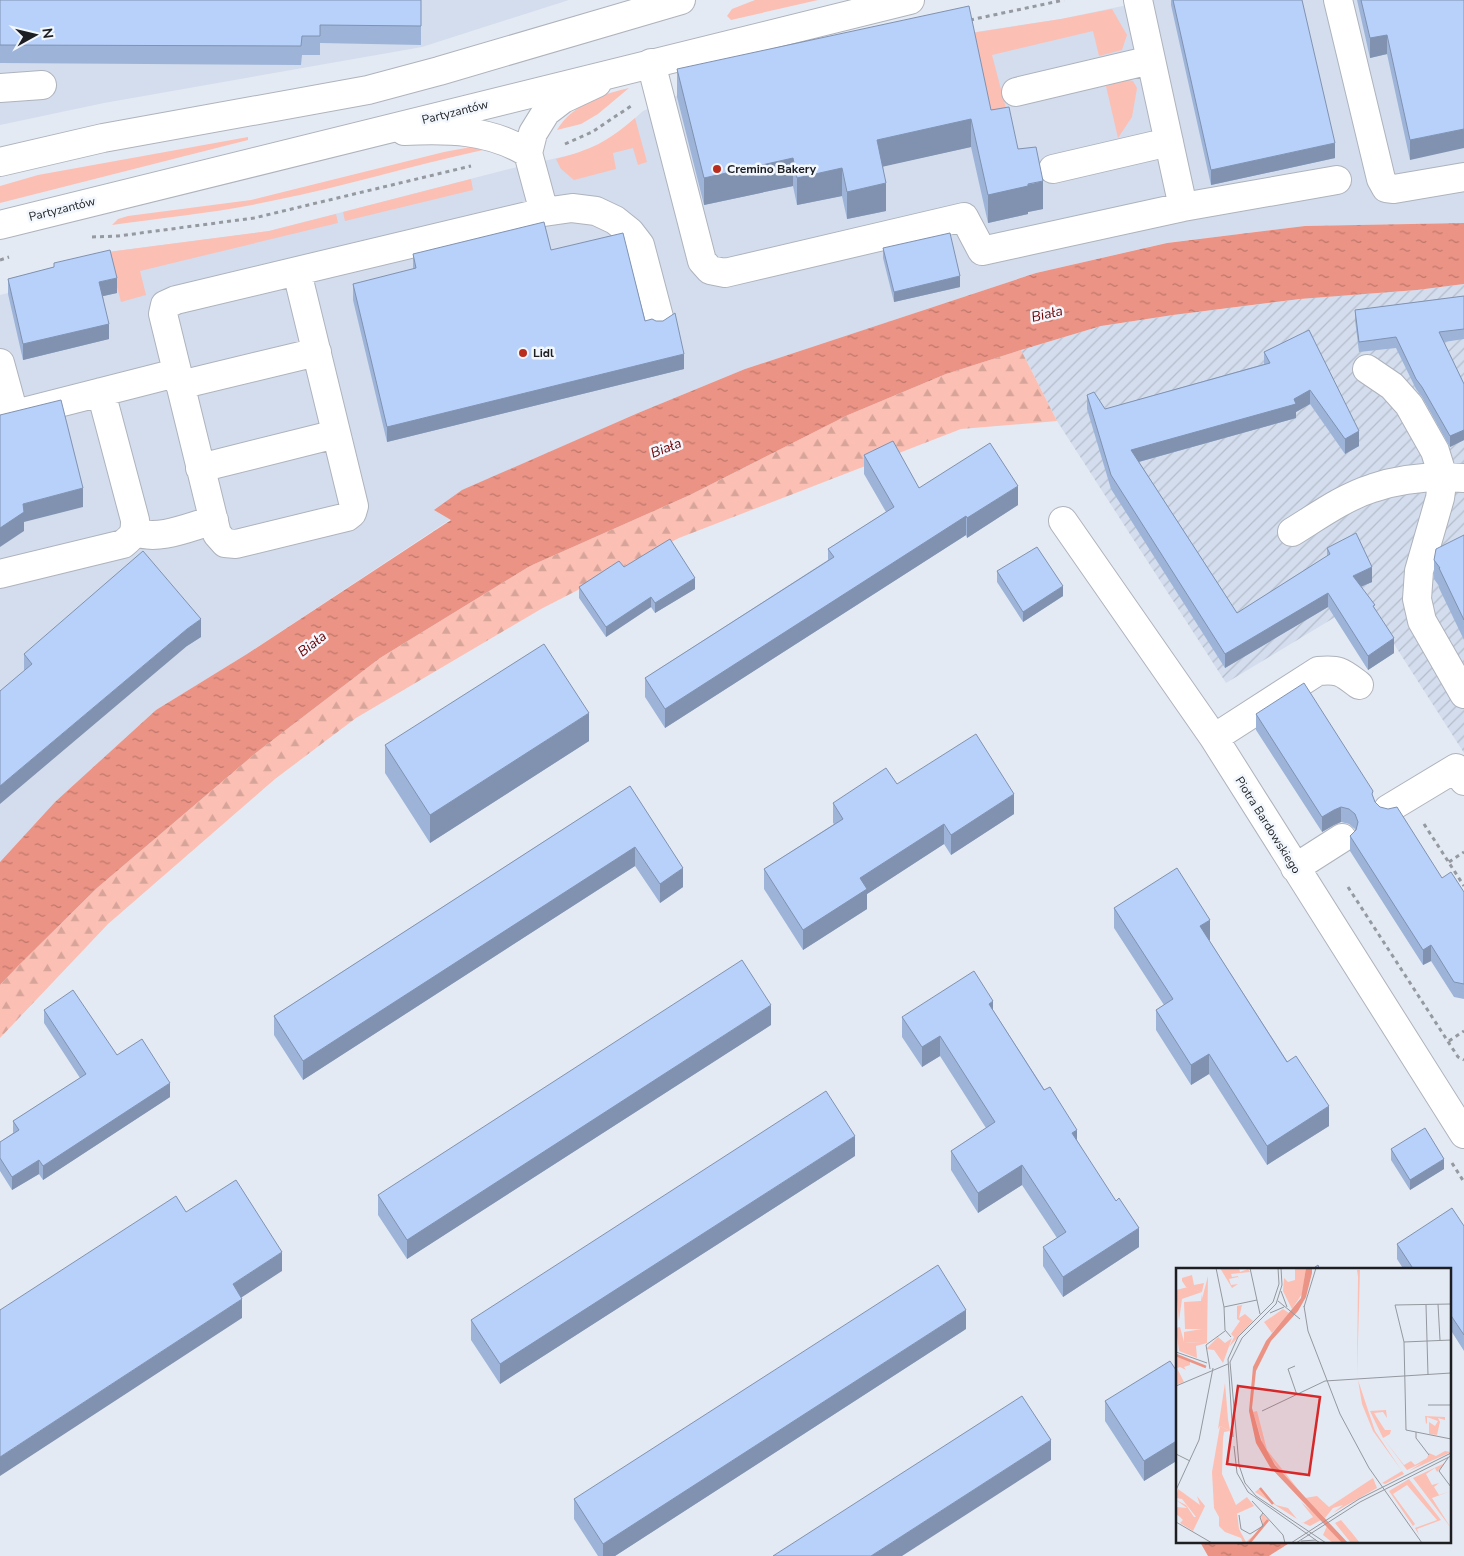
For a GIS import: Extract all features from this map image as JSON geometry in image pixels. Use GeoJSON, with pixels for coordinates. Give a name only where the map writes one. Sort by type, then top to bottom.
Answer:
{"type":"FeatureCollection","features":[{"type":"Feature","properties":{"kind":"main road"},"geometry":{"type":"LineString","coordinates":[[0,162],[103,138],[368,90],[439,72],[680,0]]}},
{"type":"Feature","properties":{"kind":"main road","name":"Partyzantów"},"geometry":{"type":"LineString","coordinates":[[0,225],[640,65],[910,0]]}},
{"type":"Feature","properties":{"kind":"main road"},"geometry":{"type":"LineString","coordinates":[[1138,0],[1183,207]]}},
{"type":"Feature","properties":{"kind":"main road"},"geometry":{"type":"LineString","coordinates":[[1338,0],[1381,179],[1386,188],[1394,189],[1464,177]]}},
{"type":"Feature","properties":{"kind":"main road"},"geometry":{"type":"LineString","coordinates":[[1016,92],[1151,60]]}},
{"type":"Feature","properties":{"kind":"main road"},"geometry":{"type":"LineString","coordinates":[[544,212],[528,153],[533,133],[546,112],[564,99],[640,65],[702,261],[710,270],[726,273],[964,217],[982,251],[1183,207],[1337,180]]}},
{"type":"Feature","properties":{"kind":"main road"},"geometry":{"type":"LineString","coordinates":[[0,88],[42,85]]}},
{"type":"Feature","properties":{"kind":"main road"},"geometry":{"type":"LineString","coordinates":[[374,132],[432,129],[463,131],[493,136],[513,144],[528,153]]}},
{"type":"Feature","properties":{"kind":"main road"},"geometry":{"type":"LineString","coordinates":[[1053,169],[1168,142]]}},
{"type":"Feature","properties":{"kind":"main road"},"geometry":{"type":"LineString","coordinates":[[297,272],[354,506],[352,513],[347,517],[236,544],[225,543],[217,534],[200,468],[163,314],[166,305],[176,300],[544,212],[572,208],[596,211],[615,220],[630,232],[640,245],[660,321]]}},
{"type":"Feature","properties":{"kind":"main road"},"geometry":{"type":"LineString","coordinates":[[0,363],[7,416],[101,392],[316,352]]}},
{"type":"Feature","properties":{"kind":"main road"},"geometry":{"type":"LineString","coordinates":[[1367,369],[1392,386],[1409,406],[1435,450],[1454,477]]}},
{"type":"Feature","properties":{"kind":"main road"},"geometry":{"type":"LineString","coordinates":[[0,574],[122,544],[135,532],[135,520],[101,392]]}},
{"type":"Feature","properties":{"kind":"main road"},"geometry":{"type":"LineString","coordinates":[[200,468],[336,434]]}},
{"type":"Feature","properties":{"kind":"main road"},"geometry":{"type":"LineString","coordinates":[[1292,532],[1340,503],[1373,488],[1407,480],[1454,477]]}},
{"type":"Feature","properties":{"kind":"main road"},"geometry":{"type":"LineString","coordinates":[[1454,477],[1440,498],[1419,570],[1417,599],[1422,621],[1464,694]]}},
{"type":"Feature","properties":{"kind":"main road"},"geometry":{"type":"LineString","coordinates":[[135,532],[145,536],[156,536],[214,520]]}},
{"type":"Feature","properties":{"kind":"main road","name":"Piotra Bardowskiego"},"geometry":{"type":"LineString","coordinates":[[1063,521],[1214,738],[1295,868],[1460,1121]]}},
{"type":"Feature","properties":{"kind":"main road"},"geometry":{"type":"LineString","coordinates":[[1214,738],[1318,671],[1335,670],[1345,674],[1359,685]]}},
{"type":"Feature","properties":{"kind":"main road"},"geometry":{"type":"LineString","coordinates":[[1398,803],[1456,768],[1464,781]]}},
{"type":"Feature","properties":{"kind":"main road"},"geometry":{"type":"LineString","coordinates":[[1295,868],[1342,838]]}},
{"type":"Feature","properties":{"kind":"path"},"geometry":{"type":"LineString","coordinates":[[1398,803],[1449,862],[1464,886]]}},
{"type":"Feature","properties":{"kind":"path"},"geometry":{"type":"LineString","coordinates":[[1449,862],[1464,852]]}},
{"type":"Feature","properties":{"kind":"path"},"geometry":{"type":"LineString","coordinates":[[1448,1041],[1464,1032]]}},
{"type":"Feature","properties":{"kind":"shaded area"},"geometry":{"type":"Polygon","coordinates":[[[0,0],[569,0],[422,47],[104,103],[0,125],[0,0]]]}},
{"type":"Feature","properties":{"kind":"shaded area"},"geometry":{"type":"Polygon","coordinates":[[[1151,0],[1464,0],[1464,223],[1305,226],[1166,243],[1036,273],[745,369],[638,413],[462,491],[435,510],[451,519],[247,654],[156,710],[55,802],[0,862],[0,295],[52,282],[108,252],[269,231],[509,169],[579,153],[614,137],[643,111],[676,96],[969,33],[1061,19],[1151,0]]]}},
{"type":"Feature","properties":{"kind":"shaded area"},"geometry":{"type":"Polygon","coordinates":[[[1464,284],[1464,753],[1365,599],[1226,683],[1057,421],[1021,350],[1101,326],[1173,315],[1301,299],[1417,290],[1464,284]]]}},
{"type":"Feature","properties":{"kind":"green space"},"geometry":{"type":"Polygon","coordinates":[[[755,0],[818,0],[731,20],[727,16],[732,9],[755,0]]]}},
{"type":"Feature","properties":{"kind":"green space"},"geometry":{"type":"Polygon","coordinates":[[[1112,9],[1127,35],[1122,50],[1099,56],[1093,31],[992,55],[1012,131],[994,135],[972,33],[1112,9]]]}},
{"type":"Feature","properties":{"kind":"green space"},"geometry":{"type":"Polygon","coordinates":[[[1128,80],[1133,81],[1137,88],[1132,117],[1118,138],[1106,86],[1128,80]]]}},
{"type":"Feature","properties":{"kind":"green space"},"geometry":{"type":"Polygon","coordinates":[[[629,88],[598,114],[581,124],[557,130],[563,121],[579,107],[598,97],[629,88]]]}},
{"type":"Feature","properties":{"kind":"green space"},"geometry":{"type":"Polygon","coordinates":[[[635,118],[647,162],[638,165],[633,148],[613,153],[616,169],[574,180],[561,169],[556,159],[598,144],[615,134],[635,118]]]}},
{"type":"Feature","properties":{"kind":"green space"},"geometry":{"type":"Polygon","coordinates":[[[248,137],[248,140],[0,203],[0,186],[38,175],[248,137]]]}},
{"type":"Feature","properties":{"kind":"green space"},"geometry":{"type":"Polygon","coordinates":[[[471,147],[483,150],[256,204],[112,225],[118,219],[128,216],[251,200],[471,147]]]}},
{"type":"Feature","properties":{"kind":"green space"},"geometry":{"type":"Polygon","coordinates":[[[471,179],[473,190],[345,221],[343,212],[471,179]]]}},
{"type":"Feature","properties":{"kind":"green space"},"geometry":{"type":"Polygon","coordinates":[[[336,214],[338,223],[140,271],[146,295],[121,302],[108,252],[269,231],[336,214]]]}},
{"type":"Feature","properties":{"kind":"green space"},"geometry":{"type":"Polygon","coordinates":[[[1021,350],[1057,421],[961,429],[679,538],[541,609],[356,718],[275,779],[108,924],[0,1038],[0,985],[18,966],[97,888],[257,752],[380,658],[530,566],[690,495],[848,415],[946,374],[1021,350]]]}},
{"type":"Feature","properties":{"kind":"water","name":"Biała"},"geometry":{"type":"Polygon","coordinates":[[[1464,223],[1464,284],[1417,290],[1300,299],[1173,315],[1101,326],[1021,350],[946,374],[848,415],[690,495],[530,566],[380,658],[257,752],[97,888],[0,985],[0,862],[55,802],[156,710],[247,654],[451,520],[434,510],[462,490],[638,413],[745,369],[1036,273],[1167,243],[1305,226],[1464,223]]]}},
{"type":"Feature","properties":{"kind":"water"},"geometry":{"type":"Polygon","coordinates":[[[1201,1544],[1288,1544],[1269,1556],[1208,1556],[1201,1544]]]}},
{"type":"Feature","properties":{"kind":"building"},"geometry":{"type":"Polygon","coordinates":[[[0,0],[421,0],[421,26],[320,25],[320,36],[302,36],[301,46],[0,45],[0,0]]]}},
{"type":"Feature","properties":{"kind":"building"},"geometry":{"type":"Polygon","coordinates":[[[1173,0],[1302,0],[1335,143],[1211,170],[1173,0]]]}},
{"type":"Feature","properties":{"kind":"building"},"geometry":{"type":"Polygon","coordinates":[[[1361,0],[1464,0],[1464,129],[1410,140],[1387,35],[1370,38],[1361,0]]]}},
{"type":"Feature","properties":{"kind":"building"},"geometry":{"type":"Polygon","coordinates":[[[969,6],[991,110],[1009,107],[1018,149],[1036,147],[1043,181],[988,195],[971,119],[877,140],[886,183],[847,192],[842,168],[797,178],[793,158],[704,178],[677,69],[969,6]]]}},
{"type":"Feature","properties":{"kind":"building","name":"Lidl"},"geometry":{"type":"Polygon","coordinates":[[[544,222],[551,250],[623,233],[645,321],[652,319],[663,321],[675,313],[684,354],[387,427],[353,284],[416,268],[413,254],[544,222]]]}},
{"type":"Feature","properties":{"kind":"building"},"geometry":{"type":"Polygon","coordinates":[[[950,233],[960,276],[894,292],[883,248],[950,233]]]}},
{"type":"Feature","properties":{"kind":"building"},"geometry":{"type":"Polygon","coordinates":[[[110,250],[117,278],[99,282],[109,324],[23,344],[8,279],[54,267],[54,263],[110,250]]]}},
{"type":"Feature","properties":{"kind":"building"},"geometry":{"type":"Polygon","coordinates":[[[1464,296],[1464,329],[1439,332],[1464,384],[1464,430],[1450,436],[1416,379],[1396,337],[1359,342],[1355,310],[1464,296]]]}},
{"type":"Feature","properties":{"kind":"building"},"geometry":{"type":"Polygon","coordinates":[[[1309,330],[1359,431],[1345,439],[1310,390],[1294,399],[1296,404],[1131,450],[1237,613],[1330,554],[1327,548],[1356,533],[1372,567],[1353,576],[1375,605],[1373,606],[1394,638],[1368,656],[1328,593],[1225,654],[1111,475],[1087,395],[1094,392],[1105,409],[1270,363],[1264,352],[1309,330]]]}},
{"type":"Feature","properties":{"kind":"building"},"geometry":{"type":"Polygon","coordinates":[[[61,400],[83,488],[23,504],[24,512],[0,528],[0,415],[61,400]]]}},
{"type":"Feature","properties":{"kind":"building"},"geometry":{"type":"Polygon","coordinates":[[[893,441],[919,488],[990,443],[1018,486],[967,518],[966,516],[665,709],[645,678],[834,557],[828,549],[894,507],[864,455],[893,441]]]}},
{"type":"Feature","properties":{"kind":"building"},"geometry":{"type":"Polygon","coordinates":[[[1464,535],[1464,620],[1440,568],[1434,560],[1436,549],[1464,535]]]}},
{"type":"Feature","properties":{"kind":"building"},"geometry":{"type":"Polygon","coordinates":[[[670,539],[695,578],[655,603],[651,597],[606,627],[579,587],[619,561],[624,567],[670,539]]]}},
{"type":"Feature","properties":{"kind":"building"},"geometry":{"type":"Polygon","coordinates":[[[1037,547],[1063,586],[1023,612],[997,571],[1037,547]]]}},
{"type":"Feature","properties":{"kind":"building"},"geometry":{"type":"Polygon","coordinates":[[[143,551],[201,619],[0,786],[0,691],[32,664],[24,654],[143,551]]]}},
{"type":"Feature","properties":{"kind":"building"},"geometry":{"type":"Polygon","coordinates":[[[544,644],[589,713],[430,815],[385,745],[544,644]]]}},
{"type":"Feature","properties":{"kind":"building"},"geometry":{"type":"Polygon","coordinates":[[[1304,683],[1373,791],[1372,794],[1375,802],[1380,807],[1388,809],[1397,807],[1442,878],[1451,872],[1464,892],[1464,984],[1454,982],[1431,945],[1423,950],[1350,836],[1356,830],[1358,822],[1355,814],[1349,809],[1341,807],[1322,817],[1256,714],[1304,683]]]}},
{"type":"Feature","properties":{"kind":"building"},"geometry":{"type":"Polygon","coordinates":[[[976,734],[1014,794],[951,835],[944,824],[860,878],[867,889],[803,930],[764,869],[843,819],[833,803],[886,768],[897,784],[976,734]]]}},
{"type":"Feature","properties":{"kind":"building"},"geometry":{"type":"Polygon","coordinates":[[[630,786],[683,868],[660,884],[635,847],[303,1061],[274,1016],[630,786]]]}},
{"type":"Feature","properties":{"kind":"building"},"geometry":{"type":"Polygon","coordinates":[[[1177,868],[1210,920],[1200,926],[1287,1062],[1296,1056],[1329,1106],[1267,1146],[1209,1054],[1191,1065],[1156,1010],[1173,999],[1114,908],[1177,868]]]}},
{"type":"Feature","properties":{"kind":"building"},"geometry":{"type":"Polygon","coordinates":[[[742,960],[771,1005],[407,1240],[378,1195],[742,960]]]}},
{"type":"Feature","properties":{"kind":"building"},"geometry":{"type":"Polygon","coordinates":[[[974,971],[993,1001],[989,1004],[1044,1090],[1050,1087],[1077,1130],[1072,1133],[1116,1201],[1119,1198],[1139,1228],[1063,1277],[1043,1247],[1066,1232],[1022,1165],[978,1193],[951,1151],[995,1122],[940,1036],[922,1047],[902,1017],[974,971]]]}},
{"type":"Feature","properties":{"kind":"building"},"geometry":{"type":"Polygon","coordinates":[[[73,990],[117,1055],[142,1039],[170,1083],[43,1166],[39,1160],[12,1177],[0,1158],[0,1142],[19,1130],[13,1121],[86,1074],[44,1010],[73,990]]]}},
{"type":"Feature","properties":{"kind":"building"},"geometry":{"type":"Polygon","coordinates":[[[826,1091],[855,1136],[500,1364],[471,1320],[826,1091]]]}},
{"type":"Feature","properties":{"kind":"building"},"geometry":{"type":"Polygon","coordinates":[[[1425,1128],[1444,1159],[1410,1180],[1391,1149],[1425,1128]]]}},
{"type":"Feature","properties":{"kind":"building"},"geometry":{"type":"Polygon","coordinates":[[[236,1180],[282,1252],[233,1284],[242,1299],[0,1457],[0,1310],[176,1196],[186,1212],[236,1180]]]}},
{"type":"Feature","properties":{"kind":"building"},"geometry":{"type":"Polygon","coordinates":[[[1452,1208],[1464,1226],[1464,1335],[1452,1317],[1452,1268],[1413,1268],[1397,1244],[1452,1208]]]}},
{"type":"Feature","properties":{"kind":"building"},"geometry":{"type":"Polygon","coordinates":[[[938,1265],[966,1310],[603,1544],[574,1499],[938,1265]]]}},
{"type":"Feature","properties":{"kind":"building"},"geometry":{"type":"Polygon","coordinates":[[[1170,1361],[1176,1370],[1176,1441],[1144,1461],[1105,1401],[1170,1361]]]}},
{"type":"Feature","properties":{"kind":"building"},"geometry":{"type":"Polygon","coordinates":[[[1022,1396],[1051,1440],[871,1556],[773,1556],[1022,1396]]]}},
{"type":"Feature","properties":{"kind":"place","name":"Cremino Bakery"},"geometry":{"type":"Point","coordinates":[717,169]}},
{"type":"Feature","properties":{"kind":"place","name":"Lidl"},"geometry":{"type":"Point","coordinates":[523,353]}}]}
